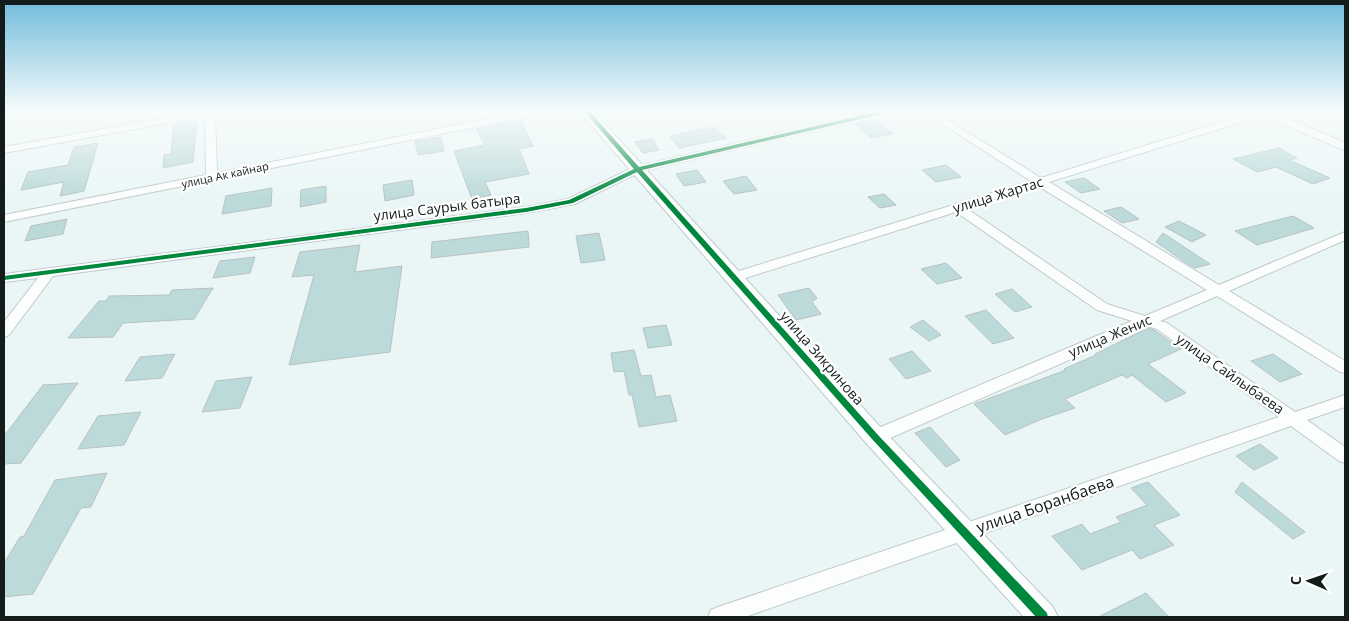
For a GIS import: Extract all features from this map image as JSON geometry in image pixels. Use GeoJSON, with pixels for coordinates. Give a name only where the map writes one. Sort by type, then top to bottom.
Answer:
{"type":"FeatureCollection","features":[{"type":"Feature","properties":{"kind":"street"},"geometry":{"type":"LineString","coordinates":[[4,150],[53,141]]}},
{"type":"Feature","properties":{"kind":"street"},"geometry":{"type":"LineString","coordinates":[[211,141],[212,178]]}},
{"type":"Feature","properties":{"kind":"street","name":"улица Ак кайнар"},"geometry":{"type":"LineString","coordinates":[[4,219],[393,141]]}},
{"type":"Feature","properties":{"kind":"street","name":"улица Зикринова"},"geometry":{"type":"LineString","coordinates":[[612,141],[875,437],[1043,617]]}},
{"type":"Feature","properties":{"kind":"street","name":"улица Саурык батыра"},"geometry":{"type":"LineString","coordinates":[[4,278],[526,210],[571,202],[638,170],[760,141]]}},
{"type":"Feature","properties":{"kind":"street"},"geometry":{"type":"LineString","coordinates":[[975,141],[1345,368]]}},
{"type":"Feature","properties":{"kind":"street","name":"улица Жартас"},"geometry":{"type":"LineString","coordinates":[[734,276],[1171,141]]}},
{"type":"Feature","properties":{"kind":"street"},"geometry":{"type":"LineString","coordinates":[[1331,141],[1345,147]]}},
{"type":"Feature","properties":{"kind":"street","name":"улица Сайлыбаева"},"geometry":{"type":"LineString","coordinates":[[958,208],[1102,307],[1162,326],[1345,456]]}},
{"type":"Feature","properties":{"kind":"street","name":"улица Женис"},"geometry":{"type":"LineString","coordinates":[[875,437],[1345,236]]}},
{"type":"Feature","properties":{"kind":"street"},"geometry":{"type":"LineString","coordinates":[[4,332],[50,271]]}},
{"type":"Feature","properties":{"kind":"street","name":"улица Боранбаева"},"geometry":{"type":"LineString","coordinates":[[718,617],[1345,401]]}},
{"type":"Feature","properties":{"kind":"building"},"geometry":{"type":"Polygon","coordinates":[[[172,141],[195,141],[193,162],[163,168],[164,155],[171,154],[172,141]]]}},
{"type":"Feature","properties":{"kind":"building"},"geometry":{"type":"Polygon","coordinates":[[[415,141],[442,141],[444,151],[418,155],[415,141]]]}},
{"type":"Feature","properties":{"kind":"building"},"geometry":{"type":"Polygon","coordinates":[[[483,141],[531,141],[533,146],[519,149],[529,174],[485,182],[491,195],[472,199],[454,151],[485,145],[483,141]]]}},
{"type":"Feature","properties":{"kind":"building"},"geometry":{"type":"Polygon","coordinates":[[[653,141],[659,150],[643,153],[635,142],[653,141]]]}},
{"type":"Feature","properties":{"kind":"building"},"geometry":{"type":"Polygon","coordinates":[[[674,141],[713,141],[679,148],[674,141]]]}},
{"type":"Feature","properties":{"kind":"building"},"geometry":{"type":"Polygon","coordinates":[[[98,143],[84,191],[60,196],[64,182],[21,190],[28,172],[68,165],[74,147],[98,143]]]}},
{"type":"Feature","properties":{"kind":"building"},"geometry":{"type":"Polygon","coordinates":[[[1279,148],[1297,158],[1289,160],[1330,178],[1313,184],[1276,167],[1257,172],[1233,159],[1279,148]]]}},
{"type":"Feature","properties":{"kind":"building"},"geometry":{"type":"Polygon","coordinates":[[[946,165],[961,177],[936,182],[922,170],[946,165]]]}},
{"type":"Feature","properties":{"kind":"building"},"geometry":{"type":"Polygon","coordinates":[[[697,170],[706,182],[684,186],[676,174],[697,170]]]}},
{"type":"Feature","properties":{"kind":"building"},"geometry":{"type":"Polygon","coordinates":[[[746,176],[757,190],[734,194],[723,181],[746,176]]]}},
{"type":"Feature","properties":{"kind":"building"},"geometry":{"type":"Polygon","coordinates":[[[1084,178],[1100,189],[1081,193],[1065,182],[1084,178]]]}},
{"type":"Feature","properties":{"kind":"building"},"geometry":{"type":"Polygon","coordinates":[[[412,180],[414,195],[385,201],[383,185],[412,180]]]}},
{"type":"Feature","properties":{"kind":"building"},"geometry":{"type":"Polygon","coordinates":[[[326,186],[326,202],[300,207],[301,190],[326,186]]]}},
{"type":"Feature","properties":{"kind":"building"},"geometry":{"type":"Polygon","coordinates":[[[272,188],[271,206],[222,214],[226,196],[272,188]]]}},
{"type":"Feature","properties":{"kind":"building"},"geometry":{"type":"Polygon","coordinates":[[[884,194],[896,205],[880,208],[868,197],[884,194]]]}},
{"type":"Feature","properties":{"kind":"building"},"geometry":{"type":"Polygon","coordinates":[[[1121,207],[1139,219],[1122,223],[1104,211],[1121,207]]]}},
{"type":"Feature","properties":{"kind":"building"},"geometry":{"type":"Polygon","coordinates":[[[1293,216],[1314,228],[1257,245],[1235,231],[1293,216]]]}},
{"type":"Feature","properties":{"kind":"building"},"geometry":{"type":"Polygon","coordinates":[[[67,219],[63,234],[25,241],[31,226],[67,219]]]}},
{"type":"Feature","properties":{"kind":"building"},"geometry":{"type":"Polygon","coordinates":[[[1179,221],[1206,235],[1192,242],[1165,227],[1179,221]]]}},
{"type":"Feature","properties":{"kind":"building"},"geometry":{"type":"Polygon","coordinates":[[[528,231],[529,247],[431,258],[432,242],[528,231]]]}},
{"type":"Feature","properties":{"kind":"building"},"geometry":{"type":"Polygon","coordinates":[[[599,233],[605,260],[581,263],[576,236],[599,233]]]}},
{"type":"Feature","properties":{"kind":"building"},"geometry":{"type":"Polygon","coordinates":[[[1163,233],[1210,264],[1195,268],[1183,261],[1156,242],[1163,233]]]}},
{"type":"Feature","properties":{"kind":"building"},"geometry":{"type":"Polygon","coordinates":[[[360,245],[355,272],[402,266],[390,352],[289,365],[314,275],[292,277],[300,252],[360,245]]]}},
{"type":"Feature","properties":{"kind":"building"},"geometry":{"type":"Polygon","coordinates":[[[255,257],[250,273],[213,278],[220,261],[255,257]]]}},
{"type":"Feature","properties":{"kind":"building"},"geometry":{"type":"Polygon","coordinates":[[[946,263],[962,278],[937,284],[921,269],[946,263]]]}},
{"type":"Feature","properties":{"kind":"building"},"geometry":{"type":"Polygon","coordinates":[[[213,288],[194,319],[123,323],[113,337],[68,338],[99,301],[106,301],[109,296],[169,295],[172,290],[213,288]]]}},
{"type":"Feature","properties":{"kind":"building"},"geometry":{"type":"Polygon","coordinates":[[[809,288],[817,298],[812,302],[821,314],[796,320],[778,295],[809,288]]]}},
{"type":"Feature","properties":{"kind":"building"},"geometry":{"type":"Polygon","coordinates":[[[1012,289],[1032,307],[1015,312],[995,294],[1012,289]]]}},
{"type":"Feature","properties":{"kind":"building"},"geometry":{"type":"Polygon","coordinates":[[[986,310],[1014,338],[993,344],[965,316],[986,310]]]}},
{"type":"Feature","properties":{"kind":"building"},"geometry":{"type":"Polygon","coordinates":[[[923,320],[941,335],[929,341],[910,327],[923,320]]]}},
{"type":"Feature","properties":{"kind":"building"},"geometry":{"type":"Polygon","coordinates":[[[666,325],[672,345],[648,348],[643,328],[666,325]]]}},
{"type":"Feature","properties":{"kind":"building"},"geometry":{"type":"Polygon","coordinates":[[[1148,328],[1154,330],[1181,349],[1148,364],[1186,393],[1166,402],[1132,375],[1127,378],[1122,375],[1065,399],[1075,408],[1042,419],[1005,435],[974,404],[1066,370],[1064,369],[1148,328]]]}},
{"type":"Feature","properties":{"kind":"building"},"geometry":{"type":"Polygon","coordinates":[[[634,350],[641,376],[651,375],[656,397],[670,395],[677,421],[639,427],[632,395],[629,395],[624,371],[614,372],[611,353],[634,350]]]}},
{"type":"Feature","properties":{"kind":"building"},"geometry":{"type":"Polygon","coordinates":[[[912,351],[931,371],[906,379],[889,359],[912,351]]]}},
{"type":"Feature","properties":{"kind":"building"},"geometry":{"type":"Polygon","coordinates":[[[175,354],[162,378],[125,381],[140,357],[175,354]]]}},
{"type":"Feature","properties":{"kind":"building"},"geometry":{"type":"Polygon","coordinates":[[[1273,354],[1302,374],[1280,382],[1251,361],[1273,354]]]}},
{"type":"Feature","properties":{"kind":"building"},"geometry":{"type":"Polygon","coordinates":[[[252,377],[240,408],[202,412],[216,381],[252,377]]]}},
{"type":"Feature","properties":{"kind":"building"},"geometry":{"type":"Polygon","coordinates":[[[78,383],[21,463],[4,464],[4,436],[43,385],[78,383]]]}},
{"type":"Feature","properties":{"kind":"building"},"geometry":{"type":"Polygon","coordinates":[[[141,412],[124,445],[78,449],[98,416],[141,412]]]}},
{"type":"Feature","properties":{"kind":"building"},"geometry":{"type":"Polygon","coordinates":[[[930,427],[960,460],[946,467],[915,433],[930,427]]]}},
{"type":"Feature","properties":{"kind":"building"},"geometry":{"type":"Polygon","coordinates":[[[1260,444],[1278,458],[1254,470],[1236,456],[1260,444]]]}},
{"type":"Feature","properties":{"kind":"building"},"geometry":{"type":"Polygon","coordinates":[[[107,473],[91,507],[81,508],[33,594],[4,597],[4,563],[20,537],[24,536],[55,480],[107,473]]]}},
{"type":"Feature","properties":{"kind":"building"},"geometry":{"type":"Polygon","coordinates":[[[1148,482],[1180,515],[1154,525],[1174,545],[1140,559],[1132,550],[1082,570],[1052,536],[1082,524],[1090,534],[1121,522],[1116,517],[1147,505],[1131,488],[1148,482]]]}},
{"type":"Feature","properties":{"kind":"building"},"geometry":{"type":"Polygon","coordinates":[[[1242,482],[1305,532],[1293,539],[1235,492],[1242,482]]]}},
{"type":"Feature","properties":{"kind":"building"},"geometry":{"type":"Polygon","coordinates":[[[1146,593],[1169,617],[1098,617],[1146,593]]]}},
{"type":"Feature","properties":{"kind":"cycle path"},"geometry":{"type":"LineString","coordinates":[[613,141],[875,437],[1043,617]]}},
{"type":"Feature","properties":{"kind":"cycle path"},"geometry":{"type":"LineString","coordinates":[[4,278],[526,210],[571,202],[638,169],[758,141]]}}]}
